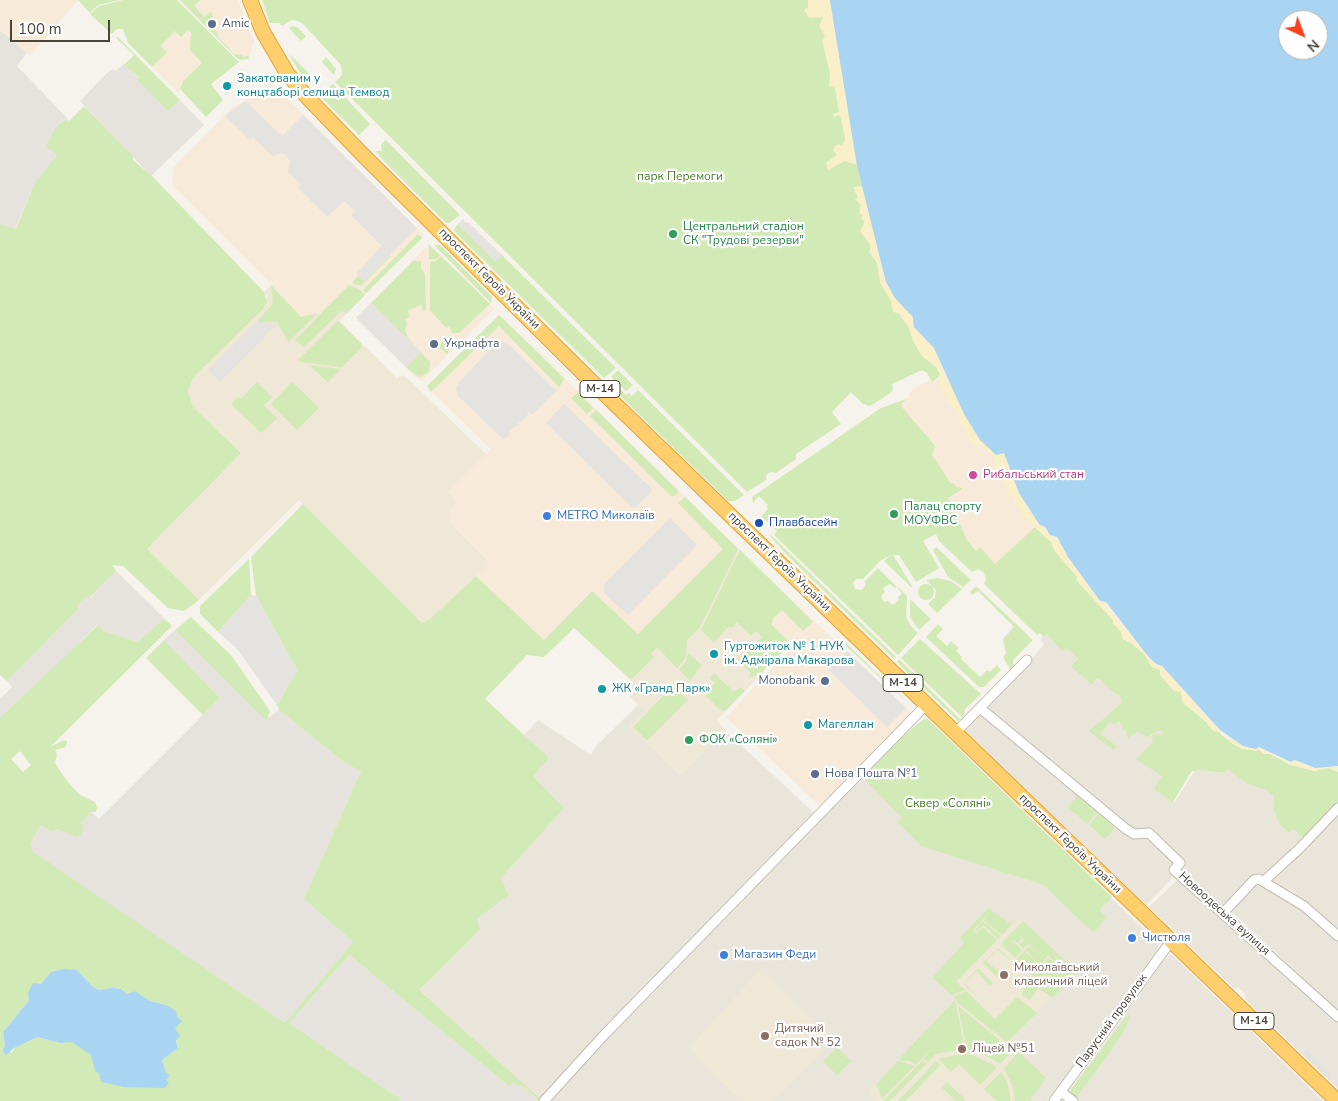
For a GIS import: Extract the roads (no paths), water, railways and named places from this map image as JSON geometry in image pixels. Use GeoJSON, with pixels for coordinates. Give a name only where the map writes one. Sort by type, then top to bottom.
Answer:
{"type":"FeatureCollection","features":[{"type":"Feature","properties":{"kind":"highway","name":"проспект Героїв України"},"geometry":{"type":"LineString","coordinates":[[250,0],[276,57],[307,97],[587,377],[1337,1101]]}},
{"type":"Feature","properties":{"kind":"street"},"geometry":{"type":"LineString","coordinates":[[955,733],[1028,660]]}},
{"type":"Feature","properties":{"kind":"street"},"geometry":{"type":"LineString","coordinates":[[544,1101],[605,1034],[926,705]]}},
{"type":"Feature","properties":{"kind":"street","name":"Новоодеська вулиця"},"geometry":{"type":"LineString","coordinates":[[980,708],[1126,829],[1134,834],[1149,833],[1180,863],[1174,870],[1224,912],[1338,1017]]}},
{"type":"Feature","properties":{"kind":"street"},"geometry":{"type":"LineString","coordinates":[[1264,881],[1300,848],[1338,808]]}},
{"type":"Feature","properties":{"kind":"street"},"geometry":{"type":"LineString","coordinates":[[1224,912],[1254,880],[1260,879],[1304,906],[1338,936]]}},
{"type":"Feature","properties":{"kind":"street","name":"Парусний провулок"},"geometry":{"type":"LineString","coordinates":[[1054,1101],[1172,941]]}},
{"type":"Feature","properties":{"kind":"street"},"geometry":{"type":"LineString","coordinates":[[1061,1092],[1073,1101]]}},
{"type":"Feature","properties":{"kind":"water"},"geometry":{"type":"Polygon","coordinates":[[[830,0],[1338,0],[1338,766],[1315,768],[1295,760],[1291,762],[1259,747],[1256,749],[1243,746],[1220,730],[1162,666],[1156,664],[1147,655],[1106,602],[1100,601],[1068,557],[1057,537],[1050,535],[1045,527],[1039,524],[1019,493],[1004,453],[996,455],[980,440],[964,414],[934,348],[914,327],[913,317],[895,298],[886,282],[857,165],[830,0]]]}},
{"type":"Feature","properties":{"kind":"water"},"geometry":{"type":"Polygon","coordinates":[[[64,969],[77,970],[93,987],[99,990],[121,989],[127,994],[135,991],[150,1001],[166,1005],[176,1011],[177,1017],[182,1021],[175,1028],[180,1036],[176,1041],[178,1048],[162,1060],[166,1073],[170,1075],[166,1080],[169,1083],[164,1088],[124,1087],[101,1082],[99,1073],[95,1071],[91,1055],[72,1042],[60,1043],[38,1037],[14,1048],[6,1055],[3,1051],[5,1046],[3,1032],[29,1000],[28,993],[33,983],[41,984],[51,972],[64,969]]]}},
{"type":"Feature","properties":{"kind":"place","name":"Amic"},"geometry":{"type":"Point","coordinates":[212,24]}},
{"type":"Feature","properties":{"kind":"place","name":"Закатованим у концтаборі селища Темвод"},"geometry":{"type":"Point","coordinates":[227,86]}},
{"type":"Feature","properties":{"kind":"place","name":"Центральний стадіон СК \"Трудові резерви\""},"geometry":{"type":"Point","coordinates":[673,234]}},
{"type":"Feature","properties":{"kind":"place","name":"Укрнафта"},"geometry":{"type":"Point","coordinates":[434,344]}},
{"type":"Feature","properties":{"kind":"place","name":"Рибальський стан"},"geometry":{"type":"Point","coordinates":[973,475]}},
{"type":"Feature","properties":{"kind":"place","name":"Палац спорту МОУФВС"},"geometry":{"type":"Point","coordinates":[894,514]}},
{"type":"Feature","properties":{"kind":"place","name":"METRO Миколаїв"},"geometry":{"type":"Point","coordinates":[547,516]}},
{"type":"Feature","properties":{"kind":"place","name":"Плавбасейн"},"geometry":{"type":"Point","coordinates":[759,523]}},
{"type":"Feature","properties":{"kind":"place","name":"Гуртожиток № 1 НУК ім. Адмірала Макарова"},"geometry":{"type":"Point","coordinates":[714,654]}},
{"type":"Feature","properties":{"kind":"place","name":"Monobank"},"geometry":{"type":"Point","coordinates":[825,681]}},
{"type":"Feature","properties":{"kind":"place","name":"ЖК «Гранд Парк»"},"geometry":{"type":"Point","coordinates":[602,689]}},
{"type":"Feature","properties":{"kind":"place","name":"Магеллан"},"geometry":{"type":"Point","coordinates":[808,725]}},
{"type":"Feature","properties":{"kind":"place","name":"ФОК «Соляні»"},"geometry":{"type":"Point","coordinates":[689,740]}},
{"type":"Feature","properties":{"kind":"place","name":"Нова Пошта №1"},"geometry":{"type":"Point","coordinates":[815,774]}},
{"type":"Feature","properties":{"kind":"place","name":"Чистюля"},"geometry":{"type":"Point","coordinates":[1132,938]}},
{"type":"Feature","properties":{"kind":"place","name":"Магазин Феди"},"geometry":{"type":"Point","coordinates":[724,955]}},
{"type":"Feature","properties":{"kind":"place","name":"Миколаївський класичний ліцей"},"geometry":{"type":"Point","coordinates":[1004,975]}},
{"type":"Feature","properties":{"kind":"place","name":"Дитячий садок № 52"},"geometry":{"type":"Point","coordinates":[765,1036]}},
{"type":"Feature","properties":{"kind":"place","name":"Ліцей №51"},"geometry":{"type":"Point","coordinates":[962,1049]}},
{"type":"Feature","properties":{"kind":"park label","name":"парк Перемоги"},"geometry":{"type":"Point","coordinates":[680,177]}},
{"type":"Feature","properties":{"kind":"park label","name":"Сквер «Соляні»"},"geometry":{"type":"Point","coordinates":[948,804]}}]}
